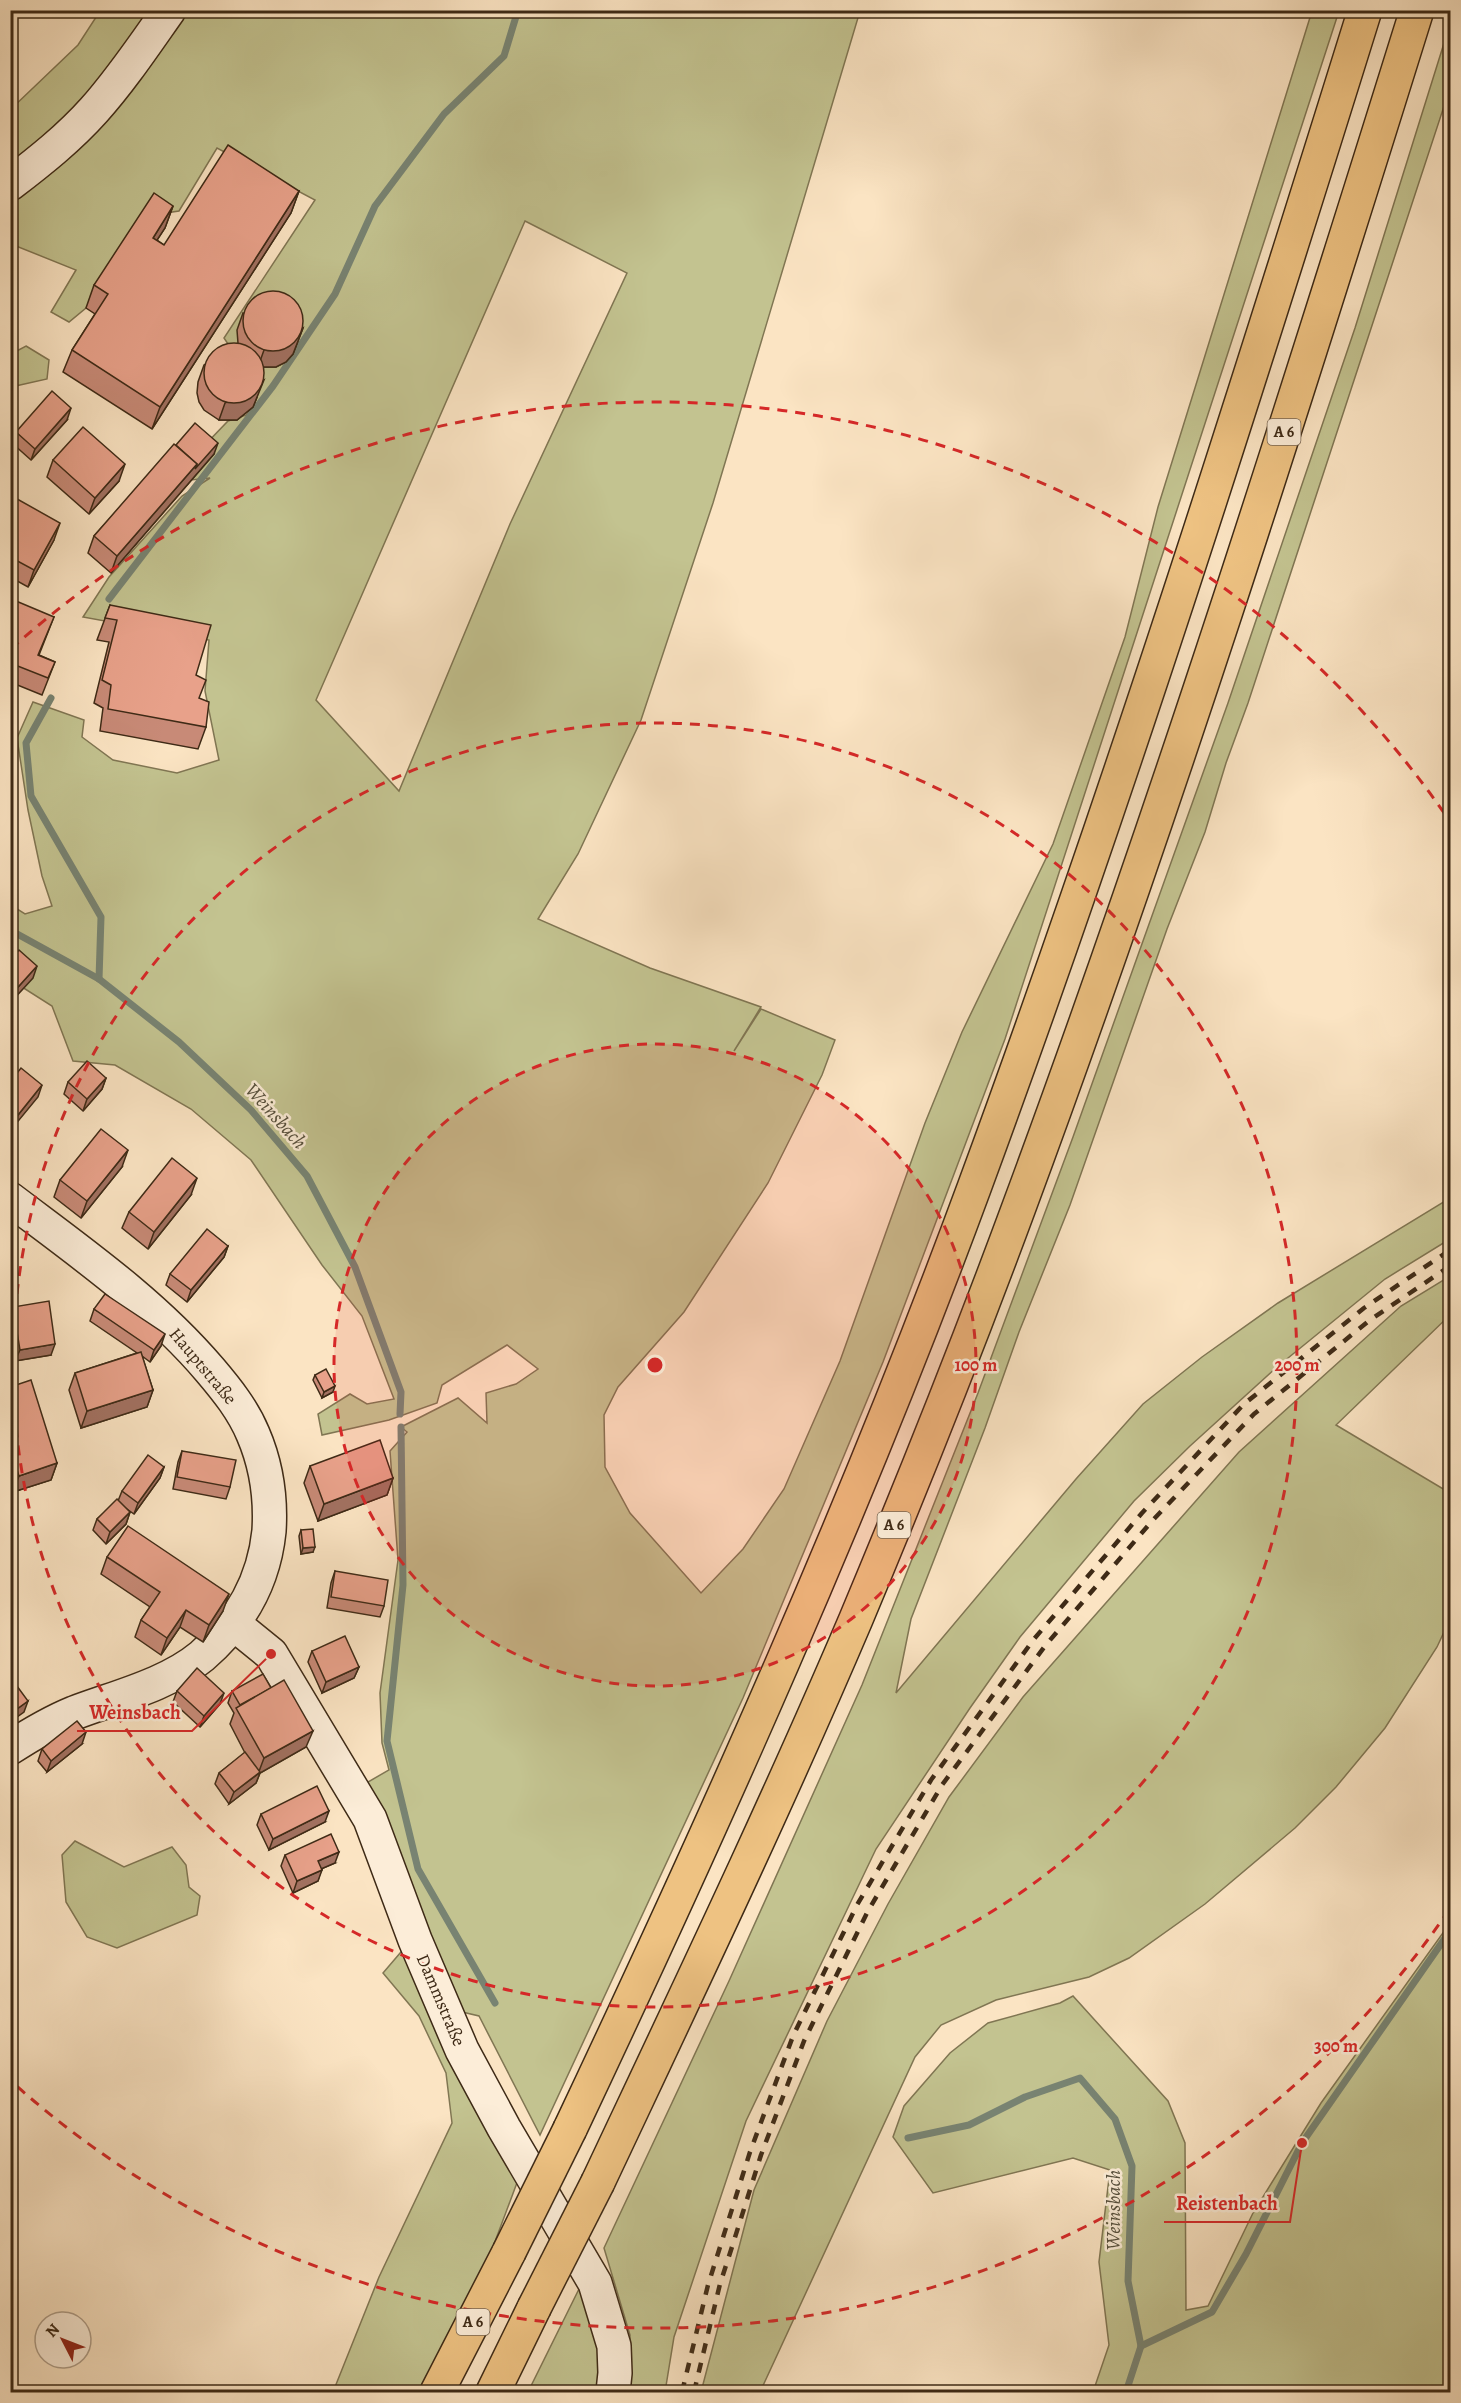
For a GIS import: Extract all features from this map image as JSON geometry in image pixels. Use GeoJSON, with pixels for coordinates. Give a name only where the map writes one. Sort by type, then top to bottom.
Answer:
{"type":"FeatureCollection","features":[{"type":"Feature","properties":{"kind":"highway","name":"A 6"},"geometry":{"type":"LineString","coordinates":[[437,2392],[570,2129],[653,1954],[810,1600],[893,1397],[974,1188],[1098,836],[1221,467],[1365,10]]}},
{"type":"Feature","properties":{"kind":"highway","name":"A 6"},"geometry":{"type":"LineString","coordinates":[[493,2392],[598,2182],[764,1826],[856,1618],[1019,1207],[1145,851],[1262,500],[1417,10]]}},
{"type":"Feature","properties":{"kind":"street"},"geometry":{"type":"LineString","coordinates":[[10,184],[48,154],[94,110],[139,53],[169,10]]}},
{"type":"Feature","properties":{"kind":"street","name":"Hauptstraße"},"geometry":{"type":"LineString","coordinates":[[10,1199],[146,1304],[187,1343],[232,1395],[253,1434],[265,1473],[270,1510],[267,1550],[256,1587],[234,1624],[201,1657],[156,1683],[72,1714],[10,1748]]}},
{"type":"Feature","properties":{"kind":"street","name":"Dammstraße"},"geometry":{"type":"LineString","coordinates":[[234,1624],[271,1654],[370,1819],[415,1940],[462,2050],[504,2128],[595,2283],[614,2346],[613,2392]]}},
{"type":"Feature","properties":{"kind":"green space"},"geometry":{"type":"Polygon","coordinates":[[[100,11],[860,11],[713,503],[641,720],[578,854],[538,919],[650,968],[761,1007],[734,1051],[761,1009],[835,1040],[822,1075],[768,1183],[684,1312],[618,1387],[604,1415],[605,1467],[630,1513],[701,1593],[743,1549],[784,1489],[840,1361],[925,1123],[962,1032],[1053,844],[1125,637],[1158,507],[1312,11],[1339,11],[1005,1039],[883,1362],[743,1698],[540,2135],[479,2016],[458,2011],[361,1786],[389,1770],[382,1743],[380,1693],[398,1560],[390,1451],[407,1432],[401,1427],[458,1398],[487,1423],[486,1393],[516,1384],[538,1369],[507,1345],[442,1385],[437,1403],[389,1420],[322,1435],[318,1414],[350,1394],[367,1404],[394,1399],[362,1316],[322,1265],[251,1160],[191,1109],[115,1065],[73,1061],[52,1006],[11,980],[11,905],[25,914],[52,906],[42,876],[28,810],[17,738],[33,702],[84,720],[82,737],[113,760],[177,773],[219,760],[205,691],[209,640],[83,617],[109,577],[182,496],[210,478],[191,480],[204,446],[228,421],[246,415],[253,407],[257,397],[240,362],[224,338],[315,200],[217,148],[179,211],[145,216],[86,308],[69,322],[51,312],[76,270],[11,244],[11,109],[78,45],[100,11]],[[525,221],[316,700],[399,791],[510,524],[627,273],[525,221]]]}},
{"type":"Feature","properties":{"kind":"green space"},"geometry":{"type":"Polygon","coordinates":[[[1450,24],[1450,88],[1248,703],[1226,763],[1205,832],[1167,929],[1070,1205],[1019,1332],[985,1428],[911,1619],[896,1693],[1076,1479],[1143,1404],[1202,1357],[1278,1303],[1450,1198],[1450,1239],[1385,1279],[1277,1367],[1190,1446],[1134,1501],[1020,1637],[876,1849],[746,2121],[674,2337],[665,2392],[628,2392],[630,2335],[604,2248],[729,1981],[862,1685],[978,1393],[1073,1137],[1228,703],[1355,328],[1450,24]]]}},
{"type":"Feature","properties":{"kind":"green space"},"geometry":{"type":"Polygon","coordinates":[[[26,346],[49,360],[47,379],[11,387],[11,354],[26,346]]]}},
{"type":"Feature","properties":{"kind":"green space"},"geometry":{"type":"Polygon","coordinates":[[[1450,1276],[1450,1315],[1336,1425],[1450,1493],[1450,1619],[1437,1647],[1385,1728],[1336,1787],[1295,1828],[1205,1904],[1129,1958],[1089,1977],[996,2000],[941,2025],[915,2057],[760,2392],[701,2392],[754,2190],[827,2021],[888,1904],[949,1797],[1023,1697],[1239,1452],[1401,1306],[1450,1276]]]}},
{"type":"Feature","properties":{"kind":"green space"},"geometry":{"type":"Polygon","coordinates":[[[75,1841],[124,1867],[172,1847],[186,1865],[189,1887],[200,1896],[197,1915],[117,1948],[87,1937],[66,1902],[62,1855],[75,1841]]]}},
{"type":"Feature","properties":{"kind":"green space"},"geometry":{"type":"Polygon","coordinates":[[[1450,1923],[1450,2392],[1093,2392],[1109,2345],[1099,2262],[1110,2170],[1073,2158],[933,2193],[893,2137],[904,2106],[950,2053],[988,2023],[1060,2003],[1073,1996],[1168,2101],[1185,2143],[1186,2310],[1208,2306],[1253,2213],[1321,2103],[1450,1923]]]}},
{"type":"Feature","properties":{"kind":"green space"},"geometry":{"type":"Polygon","coordinates":[[[401,1952],[417,1973],[518,2180],[487,2263],[419,2392],[333,2392],[379,2277],[452,2123],[446,2073],[419,2016],[383,1973],[401,1952]]]}},
{"type":"Feature","properties":{"kind":"green space"},"geometry":{"type":"Polygon","coordinates":[[[580,2287],[604,2362],[601,2392],[528,2392],[580,2287]]]}},
{"type":"Feature","properties":{"kind":"building"},"geometry":{"type":"Polygon","coordinates":[[[228,145],[299,191],[160,407],[72,350],[108,294],[94,285],[154,193],[173,206],[153,238],[164,245],[228,145]]]}},
{"type":"Feature","properties":{"kind":"building"},"geometry":{"type":"Polygon","coordinates":[[[267,291],[279,291],[290,296],[298,304],[303,321],[301,333],[290,346],[279,351],[267,351],[256,346],[248,338],[243,327],[243,315],[248,304],[256,296],[267,291]]]}},
{"type":"Feature","properties":{"kind":"building"},"geometry":{"type":"Polygon","coordinates":[[[228,343],[240,343],[251,348],[259,356],[264,373],[262,385],[251,398],[240,403],[228,403],[217,398],[209,390],[204,379],[204,367],[209,356],[217,348],[228,343]]]}},
{"type":"Feature","properties":{"kind":"building"},"geometry":{"type":"Polygon","coordinates":[[[52,391],[71,408],[35,449],[16,432],[52,391]]]}},
{"type":"Feature","properties":{"kind":"building"},"geometry":{"type":"Polygon","coordinates":[[[195,423],[218,443],[195,469],[197,464],[176,445],[195,423]]]}},
{"type":"Feature","properties":{"kind":"building"},"geometry":{"type":"Polygon","coordinates":[[[83,427],[125,464],[95,498],[53,460],[83,427]]]}},
{"type":"Feature","properties":{"kind":"building"},"geometry":{"type":"Polygon","coordinates":[[[174,444],[197,464],[117,556],[94,536],[174,444]]]}},
{"type":"Feature","properties":{"kind":"building"},"geometry":{"type":"Polygon","coordinates":[[[10,495],[60,523],[34,570],[10,557],[10,495]]]}},
{"type":"Feature","properties":{"kind":"building"},"geometry":{"type":"Polygon","coordinates":[[[16,601],[54,617],[38,655],[55,662],[48,678],[10,663],[10,612],[16,601]]]}},
{"type":"Feature","properties":{"kind":"building"},"geometry":{"type":"Polygon","coordinates":[[[110,605],[211,625],[196,675],[206,680],[199,698],[209,702],[206,727],[108,709],[111,685],[102,680],[117,620],[105,618],[110,605]]]}},
{"type":"Feature","properties":{"kind":"building"},"geometry":{"type":"Polygon","coordinates":[[[19,950],[37,966],[10,996],[10,960],[19,950]]]}},
{"type":"Feature","properties":{"kind":"building"},"geometry":{"type":"Polygon","coordinates":[[[87,1061],[106,1078],[87,1099],[68,1082],[87,1061]]]}},
{"type":"Feature","properties":{"kind":"building"},"geometry":{"type":"Polygon","coordinates":[[[21,1068],[42,1085],[10,1125],[10,1082],[21,1068]]]}},
{"type":"Feature","properties":{"kind":"building"},"geometry":{"type":"Polygon","coordinates":[[[101,1129],[128,1150],[87,1201],[60,1180],[101,1129]]]}},
{"type":"Feature","properties":{"kind":"building"},"geometry":{"type":"Polygon","coordinates":[[[172,1158],[197,1178],[154,1232],[129,1212],[172,1158]]]}},
{"type":"Feature","properties":{"kind":"building"},"geometry":{"type":"Polygon","coordinates":[[[207,1229],[228,1246],[191,1290],[170,1274],[207,1229]]]}},
{"type":"Feature","properties":{"kind":"building"},"geometry":{"type":"Polygon","coordinates":[[[105,1294],[165,1334],[154,1350],[94,1309],[105,1294]]]}},
{"type":"Feature","properties":{"kind":"building"},"geometry":{"type":"Polygon","coordinates":[[[49,1301],[55,1344],[20,1350],[13,1307],[49,1301]]]}},
{"type":"Feature","properties":{"kind":"building"},"geometry":{"type":"Polygon","coordinates":[[[141,1352],[153,1390],[87,1411],[75,1373],[141,1352]]]}},
{"type":"Feature","properties":{"kind":"building"},"geometry":{"type":"Polygon","coordinates":[[[326,1369],[335,1386],[324,1392],[315,1375],[326,1369]]]}},
{"type":"Feature","properties":{"kind":"building"},"geometry":{"type":"Polygon","coordinates":[[[31,1380],[57,1463],[19,1476],[10,1448],[10,1387],[31,1380]]]}},
{"type":"Feature","properties":{"kind":"building"},"geometry":{"type":"Polygon","coordinates":[[[380,1440],[393,1478],[324,1504],[310,1466],[380,1440]]]}},
{"type":"Feature","properties":{"kind":"building"},"geometry":{"type":"Polygon","coordinates":[[[182,1451],[236,1460],[230,1487],[177,1477],[182,1451]]]}},
{"type":"Feature","properties":{"kind":"building"},"geometry":{"type":"Polygon","coordinates":[[[148,1455],[164,1467],[138,1503],[122,1491],[148,1455]]]}},
{"type":"Feature","properties":{"kind":"building"},"geometry":{"type":"Polygon","coordinates":[[[117,1499],[130,1512],[110,1532],[97,1519],[117,1499]]]}},
{"type":"Feature","properties":{"kind":"building"},"geometry":{"type":"Polygon","coordinates":[[[128,1526],[229,1594],[209,1625],[186,1610],[167,1638],[141,1620],[160,1592],[107,1557],[128,1526]]]}},
{"type":"Feature","properties":{"kind":"building"},"geometry":{"type":"Polygon","coordinates":[[[313,1529],[315,1547],[303,1548],[301,1530],[313,1529]]]}},
{"type":"Feature","properties":{"kind":"building"},"geometry":{"type":"Polygon","coordinates":[[[335,1571],[388,1580],[384,1606],[331,1597],[335,1571]]]}},
{"type":"Feature","properties":{"kind":"building"},"geometry":{"type":"Polygon","coordinates":[[[345,1636],[359,1667],[326,1682],[312,1651],[345,1636]]]}},
{"type":"Feature","properties":{"kind":"building"},"geometry":{"type":"Polygon","coordinates":[[[197,1668],[224,1693],[204,1716],[177,1691],[197,1668]]]}},
{"type":"Feature","properties":{"kind":"building"},"geometry":{"type":"Polygon","coordinates":[[[263,1674],[271,1688],[240,1705],[232,1691],[263,1674]]]}},
{"type":"Feature","properties":{"kind":"building"},"geometry":{"type":"Polygon","coordinates":[[[284,1680],[313,1731],[264,1758],[236,1708],[284,1680]]]}},
{"type":"Feature","properties":{"kind":"building"},"geometry":{"type":"Polygon","coordinates":[[[14,1682],[28,1701],[10,1714],[10,1684],[14,1682]]]}},
{"type":"Feature","properties":{"kind":"building"},"geometry":{"type":"Polygon","coordinates":[[[77,1721],[86,1732],[51,1761],[42,1749],[77,1721]]]}},
{"type":"Feature","properties":{"kind":"building"},"geometry":{"type":"Polygon","coordinates":[[[245,1752],[260,1772],[234,1792],[219,1773],[245,1752]]]}},
{"type":"Feature","properties":{"kind":"building"},"geometry":{"type":"Polygon","coordinates":[[[317,1786],[329,1811],[273,1839],[261,1814],[317,1786]]]}},
{"type":"Feature","properties":{"kind":"building"},"geometry":{"type":"Polygon","coordinates":[[[331,1834],[339,1852],[318,1861],[322,1870],[297,1881],[285,1855],[331,1834]]]}},
{"type":"Feature","properties":{"kind":"waterway"},"geometry":{"type":"LineString","coordinates":[[109,599],[273,386],[335,294],[375,206],[444,114],[504,56],[518,10]]}},
{"type":"Feature","properties":{"kind":"waterway"},"geometry":{"type":"LineString","coordinates":[[51,698],[26,743],[31,796],[101,917],[99,979]]}},
{"type":"Feature","properties":{"kind":"waterway","name":"Weinsbach"},"geometry":{"type":"LineString","coordinates":[[10,930],[99,979],[179,1042],[251,1110],[307,1176],[355,1267],[401,1392],[400,1414]]}},
{"type":"Feature","properties":{"kind":"waterway","name":"Weinsbach"},"geometry":{"type":"LineString","coordinates":[[401,1427],[403,1585],[387,1741],[418,1869],[495,2003]]}},
{"type":"Feature","properties":{"kind":"waterway"},"geometry":{"type":"LineString","coordinates":[[1141,2346],[1212,2312],[1246,2254],[1302,2143],[1450,1931]]}},
{"type":"Feature","properties":{"kind":"waterway","name":"Weinsbach"},"geometry":{"type":"LineString","coordinates":[[908,2138],[969,2125],[1025,2097],[1080,2078],[1115,2119],[1132,2166],[1128,2281],[1141,2346],[1126,2392]]}},
{"type":"Feature","properties":{"kind":"railway"},"geometry":{"type":"LineString","coordinates":[[682,2392],[708,2285],[750,2152],[793,2036],[857,1905],[931,1780],[1034,1639],[1142,1513],[1244,1404],[1364,1308],[1450,1250]]}},
{"type":"Feature","properties":{"kind":"railway"},"geometry":{"type":"LineString","coordinates":[[694,2392],[720,2284],[761,2155],[804,2041],[868,1911],[942,1785],[1045,1646],[1152,1521],[1254,1414],[1370,1320],[1450,1266]]}},
{"type":"Feature","properties":{"kind":"place","name":"Weinsbach"},"geometry":{"type":"Point","coordinates":[271,1654]}},
{"type":"Feature","properties":{"kind":"place","name":"Reistenbach"},"geometry":{"type":"Point","coordinates":[1302,2143]}}]}
